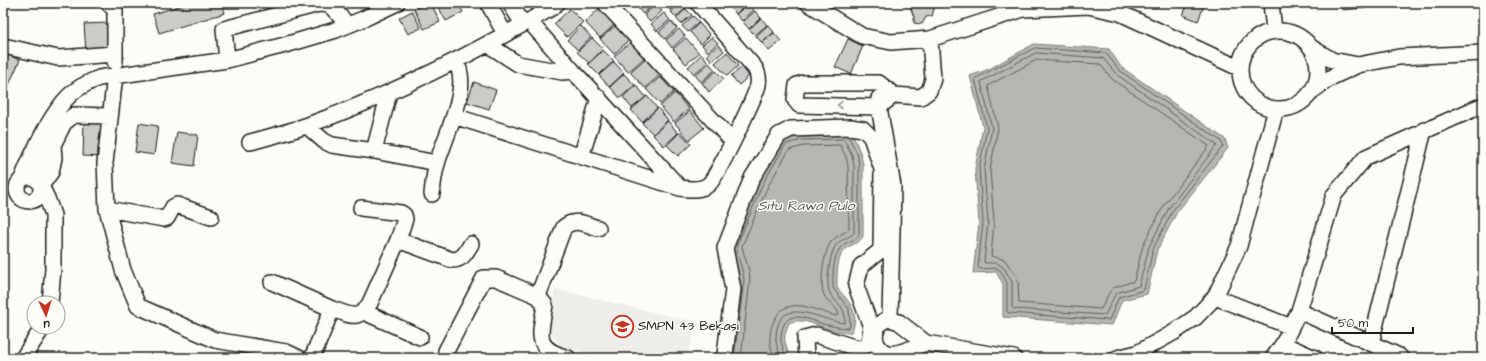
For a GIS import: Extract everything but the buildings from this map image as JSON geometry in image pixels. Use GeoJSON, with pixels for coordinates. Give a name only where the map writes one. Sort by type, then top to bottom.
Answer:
{"type":"FeatureCollection","features":[{"type":"Feature","properties":{"kind":"street"},"geometry":{"type":"LineString","coordinates":[[8,47],[58,58],[115,58],[115,10],[108,3]]}},
{"type":"Feature","properties":{"kind":"street"},"geometry":{"type":"LineString","coordinates":[[18,190],[31,157],[58,110],[70,94],[83,85],[99,78],[227,60],[314,38],[348,25],[397,3]]}},
{"type":"Feature","properties":{"kind":"street"},"geometry":{"type":"LineString","coordinates":[[488,3],[505,34]]}},
{"type":"Feature","properties":{"kind":"street"},"geometry":{"type":"LineString","coordinates":[[510,3],[526,22],[599,98],[680,188]]}},
{"type":"Feature","properties":{"kind":"street"},"geometry":{"type":"LineString","coordinates":[[250,142],[307,126],[389,93],[487,44],[557,3]]}},
{"type":"Feature","properties":{"kind":"street"},"geometry":{"type":"LineString","coordinates":[[605,3],[732,141]]}},
{"type":"Feature","properties":{"kind":"street"},"geometry":{"type":"LineString","coordinates":[[454,116],[680,188],[690,190],[703,188],[712,182],[732,141],[757,89],[758,75],[755,68],[698,3]]}},
{"type":"Feature","properties":{"kind":"street"},"geometry":{"type":"LineString","coordinates":[[808,3],[862,36],[891,42],[930,39],[1023,9],[1088,6],[1120,13],[1239,68]]}},
{"type":"Feature","properties":{"kind":"street"},"geometry":{"type":"LineString","coordinates":[[1271,3],[1274,30]]}},
{"type":"Feature","properties":{"kind":"street"},"geometry":{"type":"LineString","coordinates":[[227,60],[224,29],[319,4],[330,5],[348,25]]}},
{"type":"Feature","properties":{"kind":"street"},"geometry":{"type":"LineString","coordinates":[[1358,64],[1332,60],[1312,48],[1302,38],[1288,32],[1274,30],[1263,33],[1246,47],[1241,57],[1239,68],[1240,80],[1245,91],[1254,100],[1264,106],[1276,109],[1290,107],[1302,101],[1312,91],[1332,77],[1358,64],[1399,57],[1483,52]]}},
{"type":"Feature","properties":{"kind":"street"},"geometry":{"type":"LineString","coordinates":[[894,95],[879,107],[799,105],[795,100],[797,86],[799,83],[879,83],[894,95],[921,97],[929,91],[933,80],[930,39]]}},
{"type":"Feature","properties":{"kind":"street"},"geometry":{"type":"LineString","coordinates":[[487,44],[518,64],[562,72],[573,71]]}},
{"type":"Feature","properties":{"kind":"street"},"geometry":{"type":"LineString","coordinates":[[1312,48],[1318,62],[1318,77],[1312,91]]}},
{"type":"Feature","properties":{"kind":"street"},"geometry":{"type":"LineString","coordinates":[[432,194],[437,164],[454,116],[461,81],[459,68],[455,61]]}},
{"type":"Feature","properties":{"kind":"street"},"geometry":{"type":"LineString","coordinates":[[879,83],[879,107],[893,186],[890,319]]}},
{"type":"Feature","properties":{"kind":"street"},"geometry":{"type":"LineString","coordinates":[[114,84],[109,116],[105,163],[107,209],[123,270],[138,306],[215,340],[286,352],[299,358]]}},
{"type":"Feature","properties":{"kind":"street"},"geometry":{"type":"LineString","coordinates":[[374,151],[389,93]]}},
{"type":"Feature","properties":{"kind":"street"},"geometry":{"type":"LineString","coordinates":[[581,157],[599,98]]}},
{"type":"Feature","properties":{"kind":"street"},"geometry":{"type":"LineString","coordinates":[[1273,358],[1283,344],[1299,311],[1334,195],[1366,157],[1483,105]]}},
{"type":"Feature","properties":{"kind":"street"},"geometry":{"type":"LineString","coordinates":[[1117,358],[1137,353],[1173,333],[1196,317],[1215,297],[1239,246],[1276,109]]}},
{"type":"Feature","properties":{"kind":"street"},"geometry":{"type":"LineString","coordinates":[[39,183],[51,172],[54,158],[53,145],[64,123],[74,116],[109,116]]}},
{"type":"Feature","properties":{"kind":"street"},"geometry":{"type":"LineString","coordinates":[[307,126],[328,143],[437,164]]}},
{"type":"Feature","properties":{"kind":"street"},"geometry":{"type":"LineString","coordinates":[[723,358],[725,354],[733,289],[725,248],[752,178],[779,134],[791,129],[850,127],[863,129],[871,137],[882,169],[881,250],[861,266],[856,286],[871,327],[869,343],[860,349],[816,335],[805,338],[806,358]]}},
{"type":"Feature","properties":{"kind":"street"},"geometry":{"type":"LineString","coordinates":[[1371,343],[1424,130]]}},
{"type":"Feature","properties":{"kind":"street"},"geometry":{"type":"LineString","coordinates":[[18,190],[32,201],[40,194],[39,183],[43,136]]}},
{"type":"Feature","properties":{"kind":"street"},"geometry":{"type":"LineString","coordinates":[[18,190],[30,177],[39,183],[52,210],[53,269],[51,295]]}},
{"type":"Feature","properties":{"kind":"street"},"geometry":{"type":"LineString","coordinates":[[18,190],[42,213],[53,236]]}},
{"type":"Feature","properties":{"kind":"street"},"geometry":{"type":"LineString","coordinates":[[107,209],[164,219],[168,218],[173,207],[177,205],[211,217]]}},
{"type":"Feature","properties":{"kind":"street"},"geometry":{"type":"LineString","coordinates":[[272,282],[332,309],[355,316],[364,312],[370,303],[398,240],[405,219],[404,215],[401,213],[361,208]]}},
{"type":"Feature","properties":{"kind":"street"},"geometry":{"type":"LineString","coordinates":[[538,296],[564,226],[576,221],[598,228]]}},
{"type":"Feature","properties":{"kind":"street"},"geometry":{"type":"LineString","coordinates":[[398,240],[452,260],[457,260],[464,256],[471,244]]}},
{"type":"Feature","properties":{"kind":"street"},"geometry":{"type":"LineString","coordinates":[[446,351],[484,278],[496,278],[538,296],[545,305],[540,336],[545,347],[561,357]]}},
{"type":"Feature","properties":{"kind":"street"},"geometry":{"type":"LineString","coordinates":[[1215,297],[1291,327]]}},
{"type":"Feature","properties":{"kind":"street"},"geometry":{"type":"LineString","coordinates":[[312,358],[332,309]]}},
{"type":"Feature","properties":{"kind":"street"},"geometry":{"type":"LineString","coordinates":[[1299,311],[1401,358]]}},
{"type":"Feature","properties":{"kind":"street"},"geometry":{"type":"LineString","coordinates":[[364,312],[420,337]]}},
{"type":"Feature","properties":{"kind":"street"},"geometry":{"type":"LineString","coordinates":[[926,343],[899,322],[890,319],[880,323],[876,331],[875,340],[880,348],[887,353],[895,353],[926,343],[1014,358]]}},
{"type":"Feature","properties":{"kind":"street"},"geometry":{"type":"LineString","coordinates":[[23,358],[38,335]]}},
{"type":"Feature","properties":{"kind":"street"},"geometry":{"type":"LineString","coordinates":[[1283,344],[1315,358]]}},
{"type":"Feature","properties":{"kind":"shaded area","name":"SMPN 43 Bekasi"},"geometry":{"type":"Polygon","coordinates":[[[555,289],[698,323],[686,358],[605,358],[561,346],[548,330],[555,289]]]}},
{"type":"Feature","properties":{"kind":"water"},"geometry":{"type":"Polygon","coordinates":[[[1034,44],[1109,49],[1121,67],[1225,139],[1228,148],[1177,212],[1157,250],[1147,294],[1122,300],[1112,325],[1003,317],[1003,284],[996,272],[973,273],[979,223],[975,169],[983,127],[970,76],[989,69],[1034,44]]]}},
{"type":"Feature","properties":{"kind":"water","name":"Situ Rawa Pulo"},"geometry":{"type":"Polygon","coordinates":[[[844,130],[853,135],[863,164],[863,236],[859,242],[844,250],[839,260],[837,272],[837,288],[846,298],[854,313],[855,319],[852,331],[850,333],[830,330],[812,323],[794,321],[789,323],[785,334],[788,358],[725,358],[728,255],[755,179],[782,136],[844,130]]]}},
{"type":"Feature","properties":{"kind":"place","name":"SMPN 43 Bekasi"},"geometry":{"type":"Point","coordinates":[623,326]}}]}
